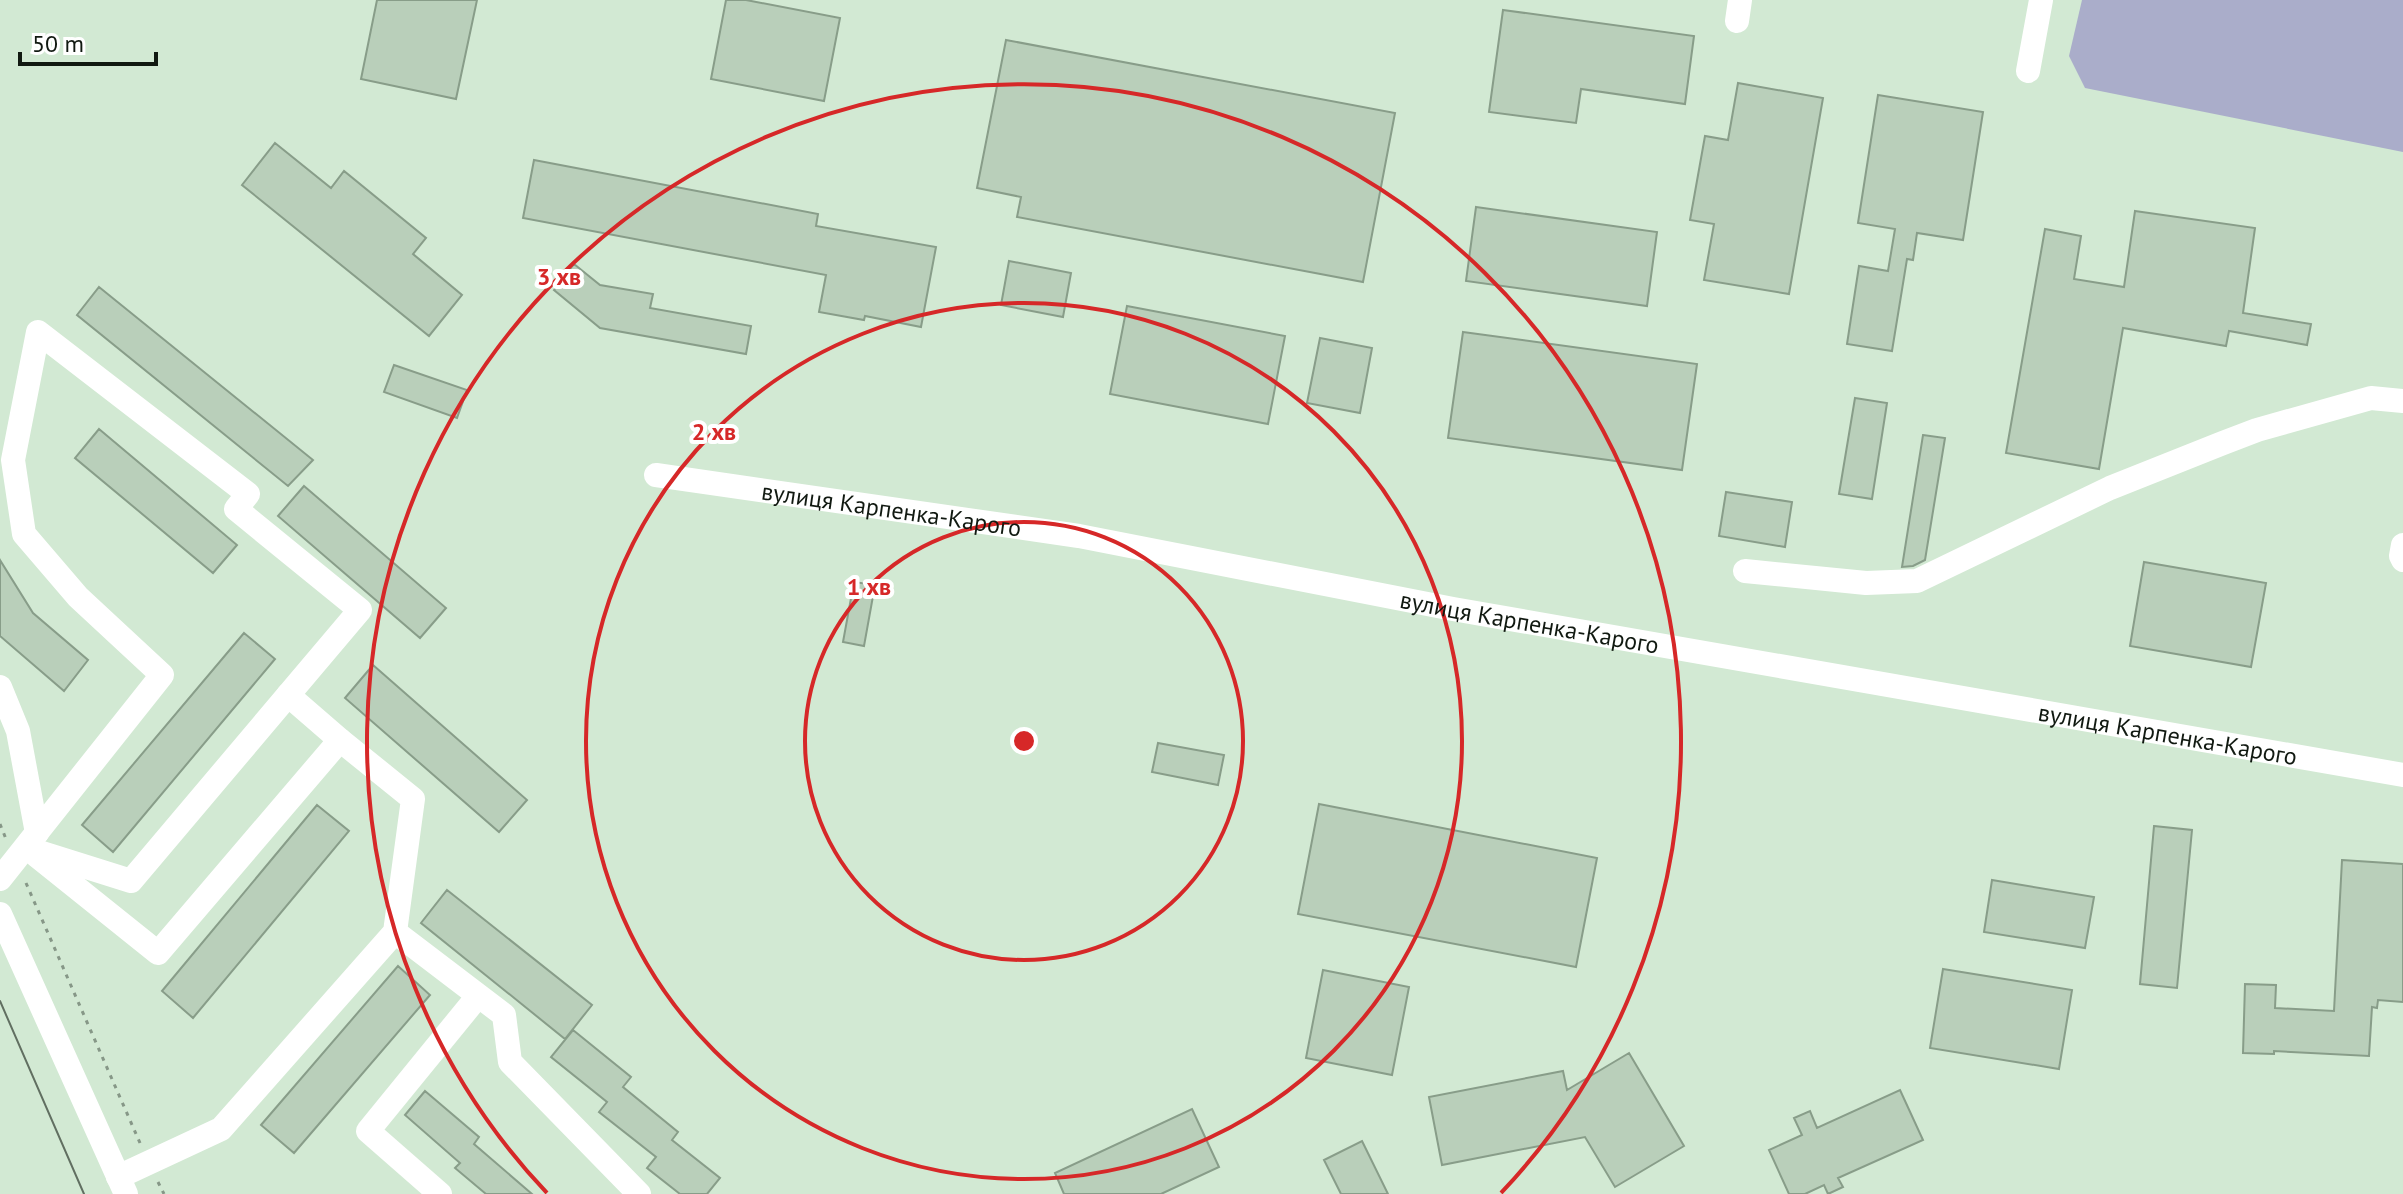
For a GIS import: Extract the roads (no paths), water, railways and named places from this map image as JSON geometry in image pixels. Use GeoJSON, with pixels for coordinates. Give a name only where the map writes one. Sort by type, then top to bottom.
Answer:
{"type":"FeatureCollection","features":[{"type":"Feature","properties":{"kind":"street"},"geometry":{"type":"LineString","coordinates":[[2028,71],[2041,0]]}},
{"type":"Feature","properties":{"kind":"street"},"geometry":{"type":"LineString","coordinates":[[38,332],[248,494],[236,509],[360,610],[131,881],[20,855],[162,675],[78,597],[24,534],[13,460],[38,332]]}},
{"type":"Feature","properties":{"kind":"street"},"geometry":{"type":"LineString","coordinates":[[1745,571],[1866,583],[1917,581],[2110,488],[2235,438],[2371,398],[2403,401]]}},
{"type":"Feature","properties":{"kind":"street","name":"вулиця Карпенка-Карого"},"geometry":{"type":"LineString","coordinates":[[656,475],[1079,536],[1453,609],[2403,775]]}},
{"type":"Feature","properties":{"kind":"street"},"geometry":{"type":"LineString","coordinates":[[2403,545],[2403,560]]}},
{"type":"Feature","properties":{"kind":"street"},"geometry":{"type":"LineString","coordinates":[[0,687],[18,731],[20,855]]}},
{"type":"Feature","properties":{"kind":"street"},"geometry":{"type":"LineString","coordinates":[[0,914],[122,1186],[149,1163],[221,1129],[395,932],[413,799],[288,695]]}},
{"type":"Feature","properties":{"kind":"street"},"geometry":{"type":"LineString","coordinates":[[20,855],[158,953],[340,740]]}},
{"type":"Feature","properties":{"kind":"street"},"geometry":{"type":"LineString","coordinates":[[395,932],[504,1015],[510,1062],[639,1194]]}},
{"type":"Feature","properties":{"kind":"street"},"geometry":{"type":"LineString","coordinates":[[440,1194],[368,1131],[478,996]]}},
{"type":"Feature","properties":{"kind":"tram line"},"geometry":{"type":"LineString","coordinates":[[0,1001],[84,1194]]}}]}
